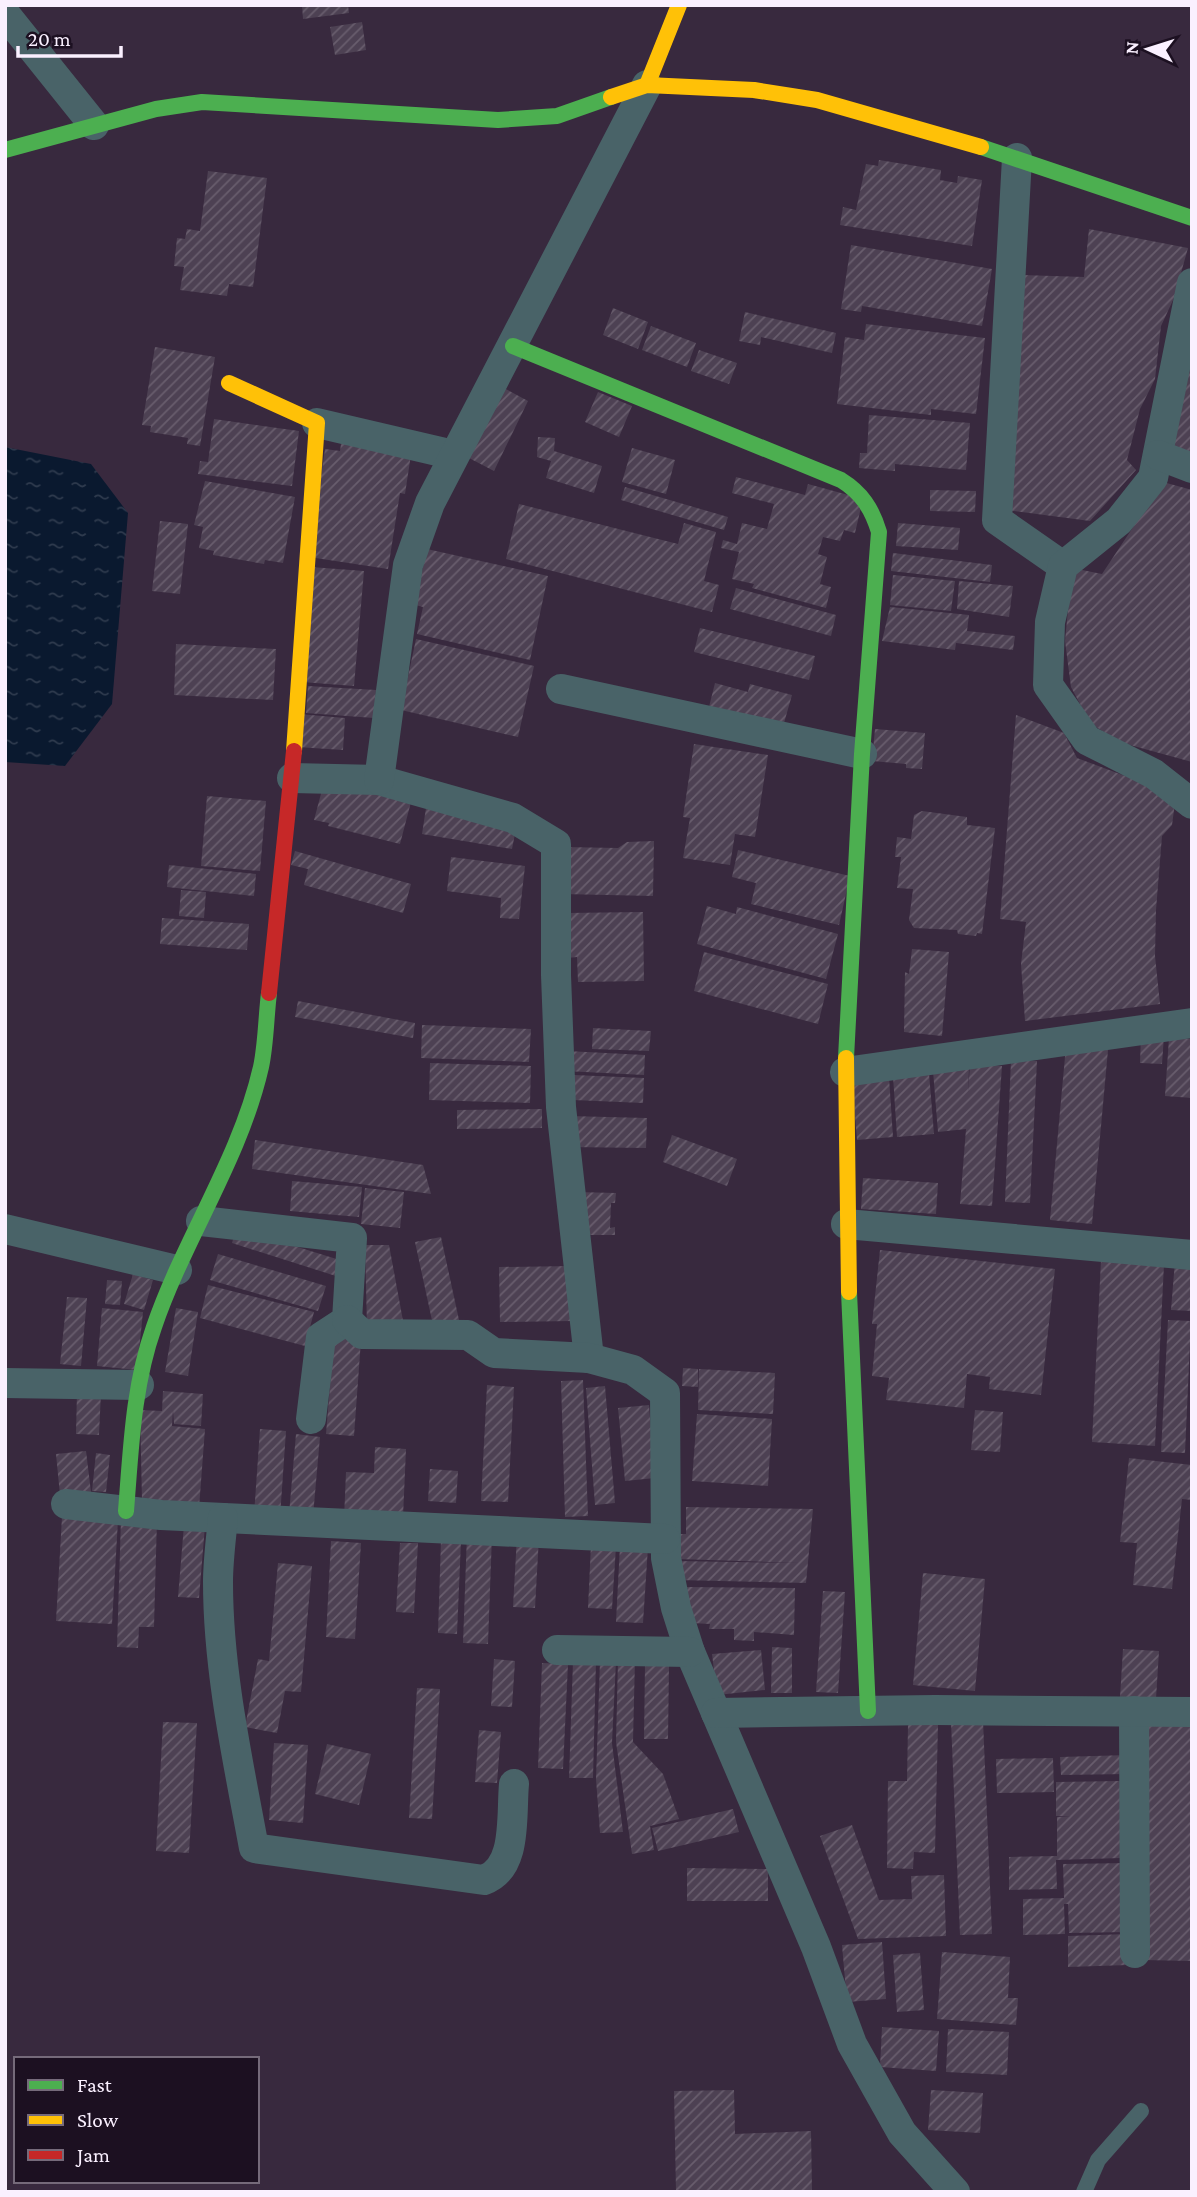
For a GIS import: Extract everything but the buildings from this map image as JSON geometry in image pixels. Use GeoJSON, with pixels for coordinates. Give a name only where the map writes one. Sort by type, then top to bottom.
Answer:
{"type":"FeatureCollection","features":[{"type":"Feature","properties":{"kind":"street"},"geometry":{"type":"LineString","coordinates":[[379,780],[408,565],[430,503],[647,85],[679,5]]}},
{"type":"Feature","properties":{"kind":"street"},"geometry":{"type":"LineString","coordinates":[[5,14],[94,125]]}},
{"type":"Feature","properties":{"kind":"street"},"geometry":{"type":"LineString","coordinates":[[5,150],[156,109],[202,102],[498,120],[557,116],[647,85],[754,90],[817,100],[1017,158],[1192,218]]}},
{"type":"Feature","properties":{"kind":"street"},"geometry":{"type":"LineString","coordinates":[[1017,158],[997,520],[1063,566]]}},
{"type":"Feature","properties":{"kind":"street"},"geometry":{"type":"LineString","coordinates":[[1192,283],[1153,478],[1119,521],[1063,566],[1050,622],[1048,685],[1087,740],[1154,774],[1192,804]]}},
{"type":"Feature","properties":{"kind":"street"},"geometry":{"type":"LineString","coordinates":[[513,346],[858,489],[871,507],[879,532],[862,754],[845,1072],[846,1224],[868,1711]]}},
{"type":"Feature","properties":{"kind":"street"},"geometry":{"type":"LineString","coordinates":[[229,383],[317,423],[454,455]]}},
{"type":"Feature","properties":{"kind":"street"},"geometry":{"type":"LineString","coordinates":[[126,1511],[134,1409],[153,1329],[177,1269],[227,1166],[261,1067],[292,778],[317,423]]}},
{"type":"Feature","properties":{"kind":"street"},"geometry":{"type":"LineString","coordinates":[[1158,455],[1192,468]]}},
{"type":"Feature","properties":{"kind":"street"},"geometry":{"type":"LineString","coordinates":[[561,690],[862,754]]}},
{"type":"Feature","properties":{"kind":"street"},"geometry":{"type":"LineString","coordinates":[[292,778],[379,780],[513,818],[556,844],[561,1107],[589,1358]]}},
{"type":"Feature","properties":{"kind":"street"},"geometry":{"type":"LineString","coordinates":[[845,1072],[1192,1023]]}},
{"type":"Feature","properties":{"kind":"street"},"geometry":{"type":"LineString","coordinates":[[201,1221],[352,1238],[347,1320]]}},
{"type":"Feature","properties":{"kind":"street"},"geometry":{"type":"LineString","coordinates":[[846,1224],[1192,1255]]}},
{"type":"Feature","properties":{"kind":"street"},"geometry":{"type":"LineString","coordinates":[[5,1228],[177,1269]]}},
{"type":"Feature","properties":{"kind":"street"},"geometry":{"type":"LineString","coordinates":[[347,1320],[362,1334],[468,1335],[494,1353],[589,1358],[633,1370],[665,1393],[665,1539],[670,1584],[690,1652],[816,1947],[852,2044],[902,2133],[955,2192]]}},
{"type":"Feature","properties":{"kind":"street"},"geometry":{"type":"LineString","coordinates":[[311,1419],[321,1337],[347,1320]]}},
{"type":"Feature","properties":{"kind":"street"},"geometry":{"type":"LineString","coordinates":[[5,1382],[139,1385]]}},
{"type":"Feature","properties":{"kind":"street"},"geometry":{"type":"LineString","coordinates":[[66,1504],[223,1518],[665,1539]]}},
{"type":"Feature","properties":{"kind":"street"},"geometry":{"type":"LineString","coordinates":[[223,1518],[218,1582],[224,1663],[235,1748],[254,1848],[484,1880],[500,1871],[507,1858],[514,1784]]}},
{"type":"Feature","properties":{"kind":"street"},"geometry":{"type":"LineString","coordinates":[[557,1650],[690,1652]]}},
{"type":"Feature","properties":{"kind":"street"},"geometry":{"type":"LineString","coordinates":[[1134,1711],[1135,1952]]}},
{"type":"Feature","properties":{"kind":"street"},"geometry":{"type":"LineString","coordinates":[[716,1713],[1192,1712]]}},
{"type":"Feature","properties":{"kind":"lane"},"geometry":{"type":"LineString","coordinates":[[1084,2192],[1098,2160],[1140,2111]]}},
{"type":"Feature","properties":{"kind":"water"},"geometry":{"type":"Polygon","coordinates":[[[5,447],[91,464],[128,513],[112,704],[65,766],[5,762],[5,447]]]}},
{"type":"Feature","properties":{"kind":"traffic: fast"},"geometry":{"type":"LineString","coordinates":[[5,150],[156,109],[202,102],[498,120],[557,116],[611,97]]}},
{"type":"Feature","properties":{"kind":"traffic: fast"},"geometry":{"type":"LineString","coordinates":[[981,147],[1192,218]]}},
{"type":"Feature","properties":{"kind":"traffic: fast"},"geometry":{"type":"LineString","coordinates":[[513,346],[841,480],[860,496],[873,516],[879,532],[862,754],[846,1058]]}},
{"type":"Feature","properties":{"kind":"traffic: fast"},"geometry":{"type":"LineString","coordinates":[[126,1511],[134,1418],[147,1349],[166,1294],[226,1166],[252,1101],[263,1058],[269,993]]}},
{"type":"Feature","properties":{"kind":"traffic: fast"},"geometry":{"type":"LineString","coordinates":[[849,1292],[868,1711]]}},
{"type":"Feature","properties":{"kind":"traffic: slow"},"geometry":{"type":"LineString","coordinates":[[647,85],[679,5]]}},
{"type":"Feature","properties":{"kind":"traffic: slow"},"geometry":{"type":"LineString","coordinates":[[611,97],[647,85],[754,90],[817,100],[981,147]]}},
{"type":"Feature","properties":{"kind":"traffic: slow"},"geometry":{"type":"LineString","coordinates":[[229,383],[317,423],[294,751]]}},
{"type":"Feature","properties":{"kind":"traffic: slow"},"geometry":{"type":"LineString","coordinates":[[846,1058],[849,1292]]}},
{"type":"Feature","properties":{"kind":"traffic: jam"},"geometry":{"type":"LineString","coordinates":[[269,993],[294,751]]}}]}
